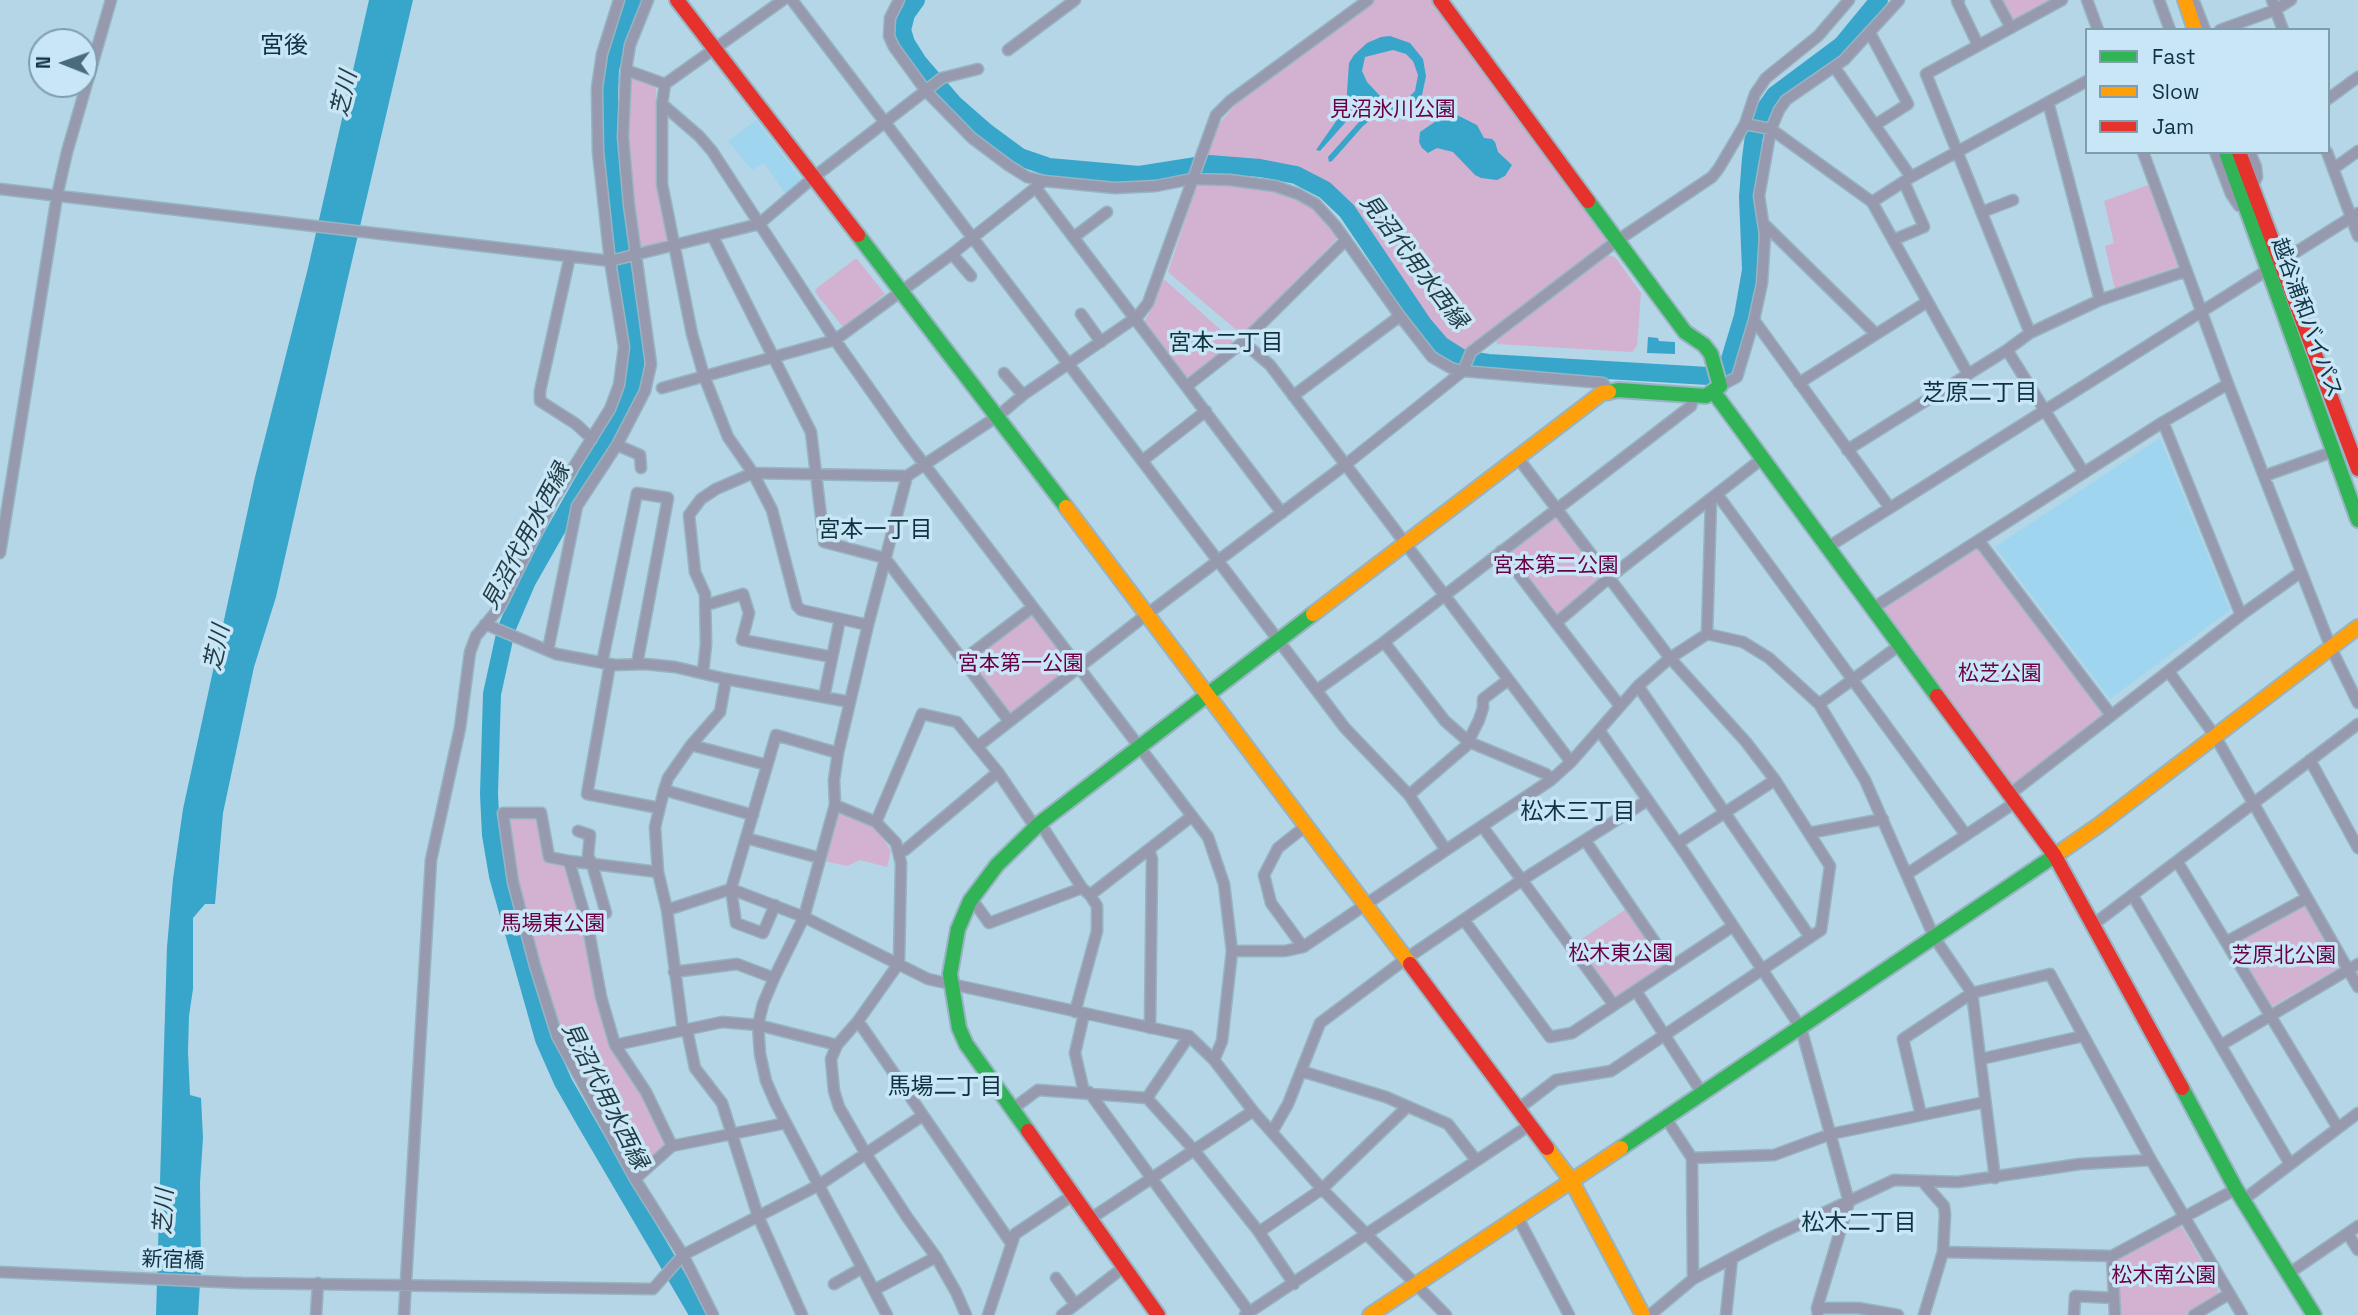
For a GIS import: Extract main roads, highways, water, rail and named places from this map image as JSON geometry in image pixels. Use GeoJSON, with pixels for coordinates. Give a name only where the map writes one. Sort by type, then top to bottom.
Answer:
{"type":"FeatureCollection","features":[{"type":"Feature","properties":{"kind":"main road"},"geometry":{"type":"LineString","coordinates":[[677,0],[998,416],[1571,1180],[1643,1315]]}},
{"type":"Feature","properties":{"kind":"main road"},"geometry":{"type":"LineString","coordinates":[[1440,0],[1685,332],[1704,345],[1714,365],[1717,389],[1763,458],[2054,856],[2094,924],[2239,1194],[2314,1315]]}},
{"type":"Feature","properties":{"kind":"main road"},"geometry":{"type":"LineString","coordinates":[[2172,0],[2181,28]]}},
{"type":"Feature","properties":{"kind":"main road"},"geometry":{"type":"LineString","coordinates":[[2185,0],[2195,28]]}},
{"type":"Feature","properties":{"kind":"main road","name":"越谷浦和バイパス"},"geometry":{"type":"LineString","coordinates":[[2241,160],[2354,444],[2358,469]]}},
{"type":"Feature","properties":{"kind":"main road","name":"越谷浦和バイパス"},"geometry":{"type":"LineString","coordinates":[[2241,160],[2248,217],[2358,520]]}},
{"type":"Feature","properties":{"kind":"main road"},"geometry":{"type":"LineString","coordinates":[[1158,1315],[966,1044],[959,1028],[952,984],[952,954],[958,929],[970,901],[997,865],[1038,825],[1609,391],[1706,396],[1717,389]]}},
{"type":"Feature","properties":{"kind":"main road"},"geometry":{"type":"LineString","coordinates":[[1370,1315],[1801,1028],[2099,825],[2358,627]]}},
{"type":"Feature","properties":{"kind":"water","name":"芝川"},"geometry":{"type":"Polygon","coordinates":[[[369,0],[413,0],[276,597],[254,667],[223,813],[215,904],[205,904],[193,918],[193,989],[188,1052],[190,1095],[201,1098],[203,1138],[198,1315],[156,1315],[167,947],[183,809],[255,477],[308,268],[369,0]]]}},
{"type":"Feature","properties":{"kind":"water"},"geometry":{"type":"Polygon","coordinates":[[[1390,36],[1410,43],[1423,59],[1426,76],[1422,95],[1413,105],[1376,115],[1329,162],[1328,157],[1375,104],[1375,101],[1368,97],[1320,151],[1316,150],[1346,107],[1349,63],[1367,43],[1390,36]],[[1393,50],[1365,57],[1362,71],[1367,82],[1386,101],[1406,100],[1415,91],[1418,75],[1413,61],[1406,54],[1393,50]]]}},
{"type":"Feature","properties":{"kind":"water"},"geometry":{"type":"Polygon","coordinates":[[[1446,101],[1453,113],[1477,125],[1484,138],[1495,142],[1498,152],[1512,165],[1505,176],[1497,180],[1481,178],[1453,152],[1437,148],[1428,153],[1422,148],[1419,142],[1420,132],[1445,115],[1443,102],[1446,101]]]}},
{"type":"Feature","properties":{"kind":"water"},"geometry":{"type":"Polygon","coordinates":[[[1648,337],[1675,342],[1675,354],[1647,353],[1648,337]]]}},
{"type":"Feature","properties":{"kind":"waterway","name":"見沼代用水西縁"},"geometry":{"type":"LineString","coordinates":[[635,0],[618,40],[610,69],[609,97],[611,151],[636,343],[635,367],[629,394],[619,419],[527,581],[506,630],[492,694],[489,794],[491,835],[498,876],[544,1039],[563,1082],[699,1315]]}},
{"type":"Feature","properties":{"kind":"waterway","name":"見沼代用水西縁"},"geometry":{"type":"LineString","coordinates":[[916,0],[906,14],[902,30],[906,43],[918,62],[954,104],[1020,157],[1049,167],[1139,175],[1209,164],[1260,168],[1296,175],[1325,190],[1347,211],[1423,324],[1441,345],[1463,359],[1488,363],[1708,376],[1720,375],[1727,369],[1743,316],[1751,270],[1748,197],[1751,158],[1754,136],[1763,112],[1775,95],[1842,45],[1879,0]]}},
{"type":"Feature","properties":{"kind":"waterway"},"geometry":{"type":"LineString","coordinates":[[1681,337],[1701,352]]}},
{"type":"Feature","properties":{"kind":"district","name":"宮後"},"geometry":{"type":"Point","coordinates":[284,46]}},
{"type":"Feature","properties":{"kind":"district","name":"宮本二丁目"},"geometry":{"type":"Point","coordinates":[1226,344]}},
{"type":"Feature","properties":{"kind":"district","name":"芝原二丁目"},"geometry":{"type":"Point","coordinates":[1980,394]}},
{"type":"Feature","properties":{"kind":"district","name":"宮本一丁目"},"geometry":{"type":"Point","coordinates":[875,531]}},
{"type":"Feature","properties":{"kind":"district","name":"松木三丁目"},"geometry":{"type":"Point","coordinates":[1578,813]}},
{"type":"Feature","properties":{"kind":"district","name":"馬場二丁目"},"geometry":{"type":"Point","coordinates":[945,1088]}},
{"type":"Feature","properties":{"kind":"district","name":"松木二丁目"},"geometry":{"type":"Point","coordinates":[1859,1224]}},
{"type":"Feature","properties":{"kind":"park label","name":"見沼氷川公園"},"geometry":{"type":"Point","coordinates":[1393,110]}},
{"type":"Feature","properties":{"kind":"park label","name":"宮本第二公園"},"geometry":{"type":"Point","coordinates":[1556,566]}},
{"type":"Feature","properties":{"kind":"park label","name":"宮本第一公園"},"geometry":{"type":"Point","coordinates":[1021,664]}},
{"type":"Feature","properties":{"kind":"park label","name":"松芝公園"},"geometry":{"type":"Point","coordinates":[2000,674]}},
{"type":"Feature","properties":{"kind":"park label","name":"馬場東公園"},"geometry":{"type":"Point","coordinates":[553,924]}},
{"type":"Feature","properties":{"kind":"park label","name":"松木東公園"},"geometry":{"type":"Point","coordinates":[1621,954]}},
{"type":"Feature","properties":{"kind":"park label","name":"芝原北公園"},"geometry":{"type":"Point","coordinates":[2284,956]}},
{"type":"Feature","properties":{"kind":"park label","name":"松木南公園"},"geometry":{"type":"Point","coordinates":[2164,1276]}}]}
